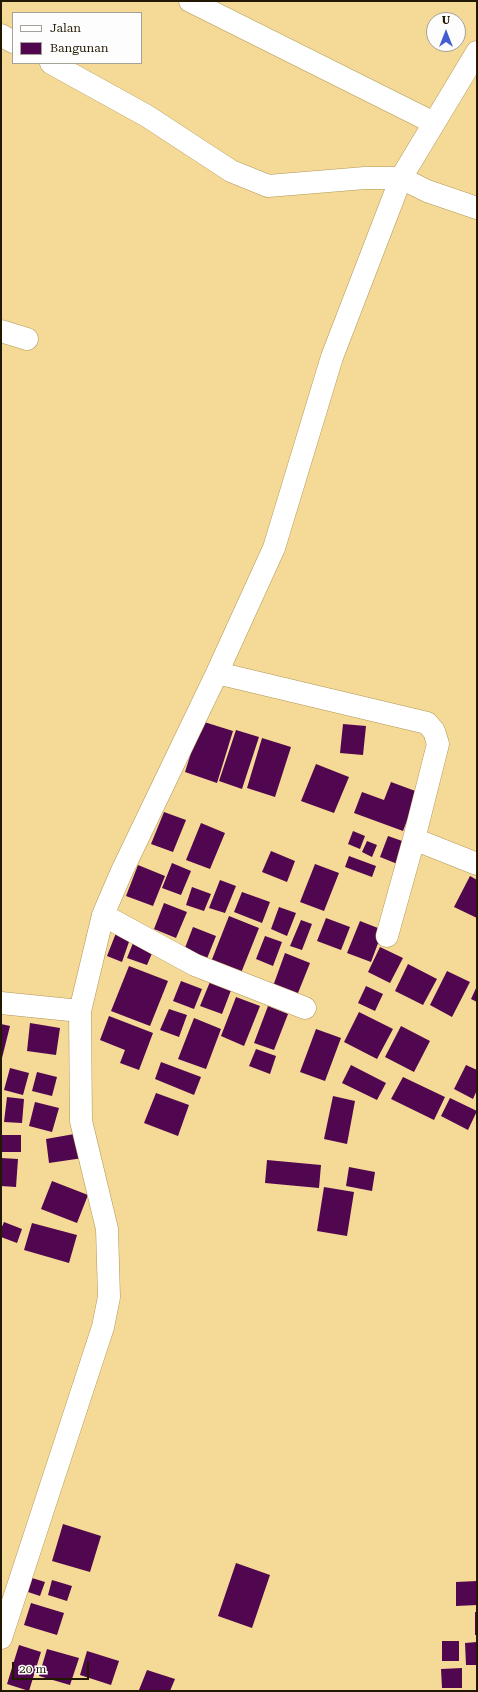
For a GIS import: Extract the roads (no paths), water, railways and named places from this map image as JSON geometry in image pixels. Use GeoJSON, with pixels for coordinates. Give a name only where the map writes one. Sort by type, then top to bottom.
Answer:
{"type":"FeatureCollection","features":[{"type":"Feature","properties":{"kind":"street"},"geometry":{"type":"LineString","coordinates":[[190,1],[434,123]]}},
{"type":"Feature","properties":{"kind":"street"},"geometry":{"type":"LineString","coordinates":[[1,35],[12,41]]}},
{"type":"Feature","properties":{"kind":"street"},"geometry":{"type":"LineString","coordinates":[[1,1638],[103,1327],[109,1297],[107,1229],[81,1121],[80,1011],[103,915],[121,873],[218,673],[274,548],[332,357],[401,178],[477,52]]}},
{"type":"Feature","properties":{"kind":"street"},"geometry":{"type":"LineString","coordinates":[[53,64],[147,116],[231,171],[268,186],[365,178],[401,178],[427,191],[477,208]]}},
{"type":"Feature","properties":{"kind":"street"},"geometry":{"type":"LineString","coordinates":[[1,331],[26,338]]}},
{"type":"Feature","properties":{"kind":"street"},"geometry":{"type":"LineString","coordinates":[[218,673],[427,723],[434,731],[438,744],[387,936]]}},
{"type":"Feature","properties":{"kind":"street"},"geometry":{"type":"LineString","coordinates":[[414,839],[477,864]]}},
{"type":"Feature","properties":{"kind":"street"},"geometry":{"type":"LineString","coordinates":[[103,915],[195,965],[305,1008]]}},
{"type":"Feature","properties":{"kind":"street"},"geometry":{"type":"LineString","coordinates":[[1,1004],[80,1011]]}}]}
